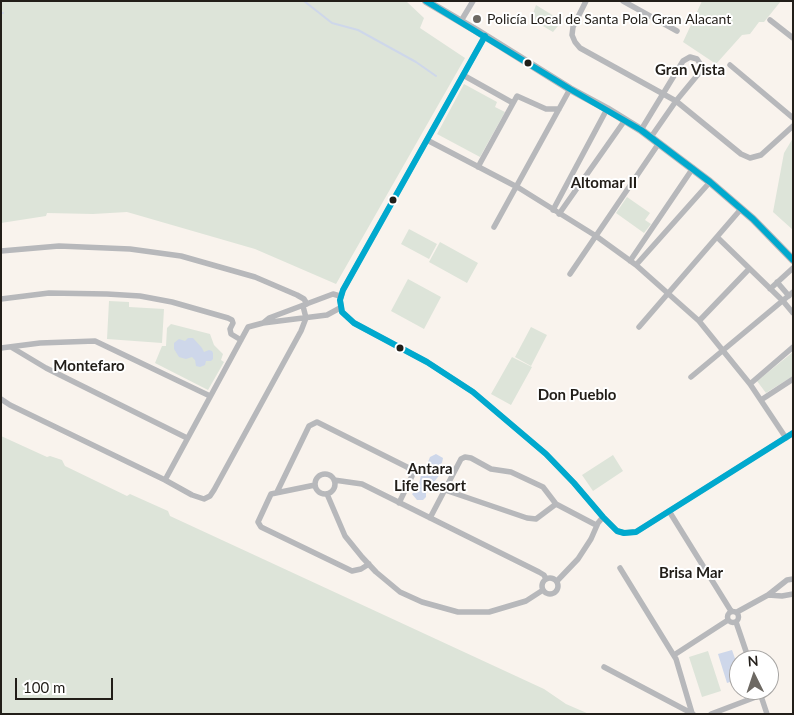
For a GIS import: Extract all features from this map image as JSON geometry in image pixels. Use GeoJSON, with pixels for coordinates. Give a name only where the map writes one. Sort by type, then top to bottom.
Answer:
{"type":"FeatureCollection","features":[{"type":"Feature","properties":{"kind":"street"},"geometry":{"type":"LineString","coordinates":[[461,22],[473,1]]}},
{"type":"Feature","properties":{"kind":"street"},"geometry":{"type":"LineString","coordinates":[[586,1],[573,27],[572,35],[580,48],[676,101],[742,154],[750,158],[761,155],[793,126]]}},
{"type":"Feature","properties":{"kind":"street"},"geometry":{"type":"LineString","coordinates":[[623,1],[677,31]]}},
{"type":"Feature","properties":{"kind":"street"},"geometry":{"type":"LineString","coordinates":[[430,2],[651,137],[710,182],[741,209],[793,260]]}},
{"type":"Feature","properties":{"kind":"street"},"geometry":{"type":"LineString","coordinates":[[770,20],[793,38]]}},
{"type":"Feature","properties":{"kind":"street"},"geometry":{"type":"LineString","coordinates":[[485,36],[340,296],[340,308],[348,319],[427,362],[474,392],[546,454],[617,531],[630,534],[636,532],[793,433]]}},
{"type":"Feature","properties":{"kind":"street"},"geometry":{"type":"LineString","coordinates":[[641,130],[683,61],[690,57],[697,59],[702,65],[700,72],[676,101],[651,137]]}},
{"type":"Feature","properties":{"kind":"street"},"geometry":{"type":"LineString","coordinates":[[730,65],[793,118]]}},
{"type":"Feature","properties":{"kind":"street"},"geometry":{"type":"LineString","coordinates":[[463,75],[513,103]]}},
{"type":"Feature","properties":{"kind":"street"},"geometry":{"type":"LineString","coordinates":[[494,227],[570,89]]}},
{"type":"Feature","properties":{"kind":"street"},"geometry":{"type":"LineString","coordinates":[[478,167],[517,96],[546,109],[559,109]]}},
{"type":"Feature","properties":{"kind":"street"},"geometry":{"type":"LineString","coordinates":[[553,210],[607,109]]}},
{"type":"Feature","properties":{"kind":"street"},"geometry":{"type":"LineString","coordinates":[[559,214],[625,120]]}},
{"type":"Feature","properties":{"kind":"street"},"geometry":{"type":"LineString","coordinates":[[427,140],[516,187],[596,236],[636,265],[699,321],[750,384],[786,438]]}},
{"type":"Feature","properties":{"kind":"street"},"geometry":{"type":"LineString","coordinates":[[570,274],[659,143]]}},
{"type":"Feature","properties":{"kind":"street"},"geometry":{"type":"LineString","coordinates":[[630,261],[693,168]]}},
{"type":"Feature","properties":{"kind":"street"},"geometry":{"type":"LineString","coordinates":[[636,265],[710,182]]}},
{"type":"Feature","properties":{"kind":"street"},"geometry":{"type":"LineString","coordinates":[[639,328],[741,209]]}},
{"type":"Feature","properties":{"kind":"street"},"geometry":{"type":"LineString","coordinates":[[717,237],[793,313]]}},
{"type":"Feature","properties":{"kind":"street"},"geometry":{"type":"LineString","coordinates":[[1,251],[68,246],[130,249],[181,256],[255,277],[297,295],[304,299],[306,318],[301,331],[210,496],[204,499],[1,399]]}},
{"type":"Feature","properties":{"kind":"street"},"geometry":{"type":"LineString","coordinates":[[770,289],[793,268]]}},
{"type":"Feature","properties":{"kind":"street"},"geometry":{"type":"LineString","coordinates":[[699,321],[749,269]]}},
{"type":"Feature","properties":{"kind":"street"},"geometry":{"type":"LineString","coordinates":[[691,377],[791,294],[778,282]]}},
{"type":"Feature","properties":{"kind":"street"},"geometry":{"type":"LineString","coordinates":[[1,300],[50,293],[140,296],[172,302],[228,318],[233,323],[230,329],[231,334],[240,340]]}},
{"type":"Feature","properties":{"kind":"street"},"geometry":{"type":"LineString","coordinates":[[263,324],[269,318],[333,294],[340,296]]}},
{"type":"Feature","properties":{"kind":"street"},"geometry":{"type":"LineString","coordinates":[[165,480],[186,438],[248,327],[327,316],[340,308]]}},
{"type":"Feature","properties":{"kind":"street"},"geometry":{"type":"LineString","coordinates":[[1,348],[40,342],[95,341],[210,396]]}},
{"type":"Feature","properties":{"kind":"street"},"geometry":{"type":"LineString","coordinates":[[11,347],[46,368],[186,438]]}},
{"type":"Feature","properties":{"kind":"street"},"geometry":{"type":"LineString","coordinates":[[750,384],[793,347]]}},
{"type":"Feature","properties":{"kind":"street"},"geometry":{"type":"LineString","coordinates":[[761,400],[793,379]]}},
{"type":"Feature","properties":{"kind":"street"},"geometry":{"type":"LineString","coordinates":[[277,492],[309,426],[317,422],[407,467],[411,471],[412,476],[399,503]]}},
{"type":"Feature","properties":{"kind":"street"},"geometry":{"type":"LineString","coordinates":[[430,518],[461,459],[465,457],[471,458],[491,469],[511,472],[542,487],[556,504],[596,525]]}},
{"type":"Feature","properties":{"kind":"street"},"geometry":{"type":"LineString","coordinates":[[327,494],[334,489],[334,480],[331,475],[323,474],[318,477],[315,485],[318,491],[327,494],[345,536],[369,564],[400,592],[422,602],[458,612],[489,612],[526,600],[543,590]]}},
{"type":"Feature","properties":{"kind":"street"},"geometry":{"type":"LineString","coordinates":[[334,480],[362,484],[539,572],[546,579]]}},
{"type":"Feature","properties":{"kind":"street"},"geometry":{"type":"LineString","coordinates":[[315,485],[271,494],[259,516],[258,522],[261,527],[352,571],[361,569],[369,564]]}},
{"type":"Feature","properties":{"kind":"street"},"geometry":{"type":"LineString","coordinates":[[445,490],[527,518],[536,519],[556,504]]}},
{"type":"Feature","properties":{"kind":"street"},"geometry":{"type":"LineString","coordinates":[[669,511],[734,612],[739,616],[736,622],[746,650]]}},
{"type":"Feature","properties":{"kind":"street"},"geometry":{"type":"LineString","coordinates":[[557,581],[578,559],[591,539],[596,525],[603,517]]}},
{"type":"Feature","properties":{"kind":"street"},"geometry":{"type":"LineString","coordinates":[[620,568],[674,655],[693,713]]}},
{"type":"Feature","properties":{"kind":"street"},"geometry":{"type":"LineString","coordinates":[[551,577],[557,581],[558,589],[555,593],[547,594],[543,590],[542,584],[546,579],[551,577]]}},
{"type":"Feature","properties":{"kind":"street"},"geometry":{"type":"LineString","coordinates":[[728,620],[728,614],[768,596],[787,580],[793,580]]}},
{"type":"Feature","properties":{"kind":"street"},"geometry":{"type":"LineString","coordinates":[[768,596],[793,594]]}},
{"type":"Feature","properties":{"kind":"street"},"geometry":{"type":"LineString","coordinates":[[674,655],[728,620]]}},
{"type":"Feature","properties":{"kind":"street"},"geometry":{"type":"LineString","coordinates":[[728,620],[736,622]]}},
{"type":"Feature","properties":{"kind":"street"},"geometry":{"type":"LineString","coordinates":[[604,667],[693,713]]}},
{"type":"Feature","properties":{"kind":"street"},"geometry":{"type":"LineString","coordinates":[[711,714],[744,700]]}},
{"type":"Feature","properties":{"kind":"street"},"geometry":{"type":"LineString","coordinates":[[762,700],[767,714]]}},
{"type":"Feature","properties":{"kind":"shaded area"},"geometry":{"type":"Polygon","coordinates":[[[1,1],[406,1],[424,18],[420,28],[465,58],[336,284],[255,249],[127,212],[93,214],[47,213],[46,216],[1,223],[1,1]]]}},
{"type":"Feature","properties":{"kind":"shaded area"},"geometry":{"type":"Polygon","coordinates":[[[702,1],[781,1],[764,22],[759,22],[750,34],[742,35],[716,64],[683,42],[702,1]]]}},
{"type":"Feature","properties":{"kind":"shaded area"},"geometry":{"type":"Polygon","coordinates":[[[536,5],[562,21],[553,32],[531,19],[536,5]]]}},
{"type":"Feature","properties":{"kind":"shaded area"},"geometry":{"type":"Polygon","coordinates":[[[464,84],[497,102],[495,107],[505,112],[480,157],[437,134],[464,84]]]}},
{"type":"Feature","properties":{"kind":"shaded area"},"geometry":{"type":"Polygon","coordinates":[[[793,138],[793,230],[773,212],[784,153],[793,138]]]}},
{"type":"Feature","properties":{"kind":"shaded area"},"geometry":{"type":"Polygon","coordinates":[[[627,197],[650,213],[645,220],[651,224],[644,233],[616,213],[627,197]]]}},
{"type":"Feature","properties":{"kind":"shaded area"},"geometry":{"type":"Polygon","coordinates":[[[409,229],[437,244],[429,259],[401,244],[409,229]]]}},
{"type":"Feature","properties":{"kind":"shaded area"},"geometry":{"type":"Polygon","coordinates":[[[440,242],[478,263],[467,283],[429,262],[440,242]]]}},
{"type":"Feature","properties":{"kind":"shaded area"},"geometry":{"type":"Polygon","coordinates":[[[408,279],[441,297],[424,329],[391,311],[408,279]]]}},
{"type":"Feature","properties":{"kind":"shaded area"},"geometry":{"type":"Polygon","coordinates":[[[109,301],[129,302],[129,307],[164,309],[162,343],[107,339],[109,301]]]}},
{"type":"Feature","properties":{"kind":"shaded area"},"geometry":{"type":"Polygon","coordinates":[[[171,324],[210,334],[214,345],[223,354],[221,360],[224,362],[208,390],[155,363],[162,346],[166,346],[167,328],[171,324]]]}},
{"type":"Feature","properties":{"kind":"shaded area"},"geometry":{"type":"Polygon","coordinates":[[[531,327],[547,335],[531,366],[515,357],[531,327]]]}},
{"type":"Feature","properties":{"kind":"shaded area"},"geometry":{"type":"Polygon","coordinates":[[[793,352],[793,376],[766,393],[757,381],[793,352]]]}},
{"type":"Feature","properties":{"kind":"shaded area"},"geometry":{"type":"Polygon","coordinates":[[[512,357],[532,367],[511,405],[491,394],[512,357]]]}},
{"type":"Feature","properties":{"kind":"shaded area"},"geometry":{"type":"Polygon","coordinates":[[[1,436],[47,457],[50,456],[62,460],[65,466],[127,496],[130,494],[168,511],[170,516],[544,689],[566,704],[589,714],[1,714],[1,436]]]}},
{"type":"Feature","properties":{"kind":"shaded area"},"geometry":{"type":"Polygon","coordinates":[[[613,455],[623,471],[593,491],[582,475],[613,455]]]}},
{"type":"Feature","properties":{"kind":"shaded area"},"geometry":{"type":"Polygon","coordinates":[[[708,651],[721,691],[702,697],[689,657],[708,651]]]}},
{"type":"Feature","properties":{"kind":"water"},"geometry":{"type":"Polygon","coordinates":[[[188,338],[193,338],[204,352],[212,351],[213,359],[206,361],[205,365],[200,367],[196,366],[195,360],[192,357],[186,359],[179,357],[174,349],[174,343],[179,339],[185,341],[188,338]]]}},
{"type":"Feature","properties":{"kind":"water"},"geometry":{"type":"Polygon","coordinates":[[[436,454],[443,458],[442,463],[437,466],[441,473],[434,482],[434,485],[431,486],[430,491],[426,493],[426,497],[423,500],[417,500],[412,494],[418,488],[421,475],[430,468],[428,462],[430,457],[436,454]]]}},
{"type":"Feature","properties":{"kind":"water"},"geometry":{"type":"Polygon","coordinates":[[[729,651],[729,682],[727,683],[718,654],[729,651]]]}},
{"type":"Feature","properties":{"kind":"waterway"},"geometry":{"type":"LineString","coordinates":[[304,1],[332,23],[358,30],[416,62],[436,76]]}},
{"type":"Feature","properties":{"kind":"transit line"},"geometry":{"type":"LineString","coordinates":[[426,1],[641,130],[710,182],[753,219],[793,260]]}},
{"type":"Feature","properties":{"kind":"transit line"},"geometry":{"type":"LineString","coordinates":[[485,36],[343,290],[340,300],[342,312],[354,323],[427,362],[473,392],[546,454],[603,517],[617,531],[624,533],[636,532],[793,433]]}},
{"type":"Feature","properties":{"kind":"place","name":"Policía Local de Santa Pola Gran Alacant"},"geometry":{"type":"Point","coordinates":[477,19]}},
{"type":"Feature","properties":{"kind":"district","name":"Gran Vista"},"geometry":{"type":"Point","coordinates":[690,70]}},
{"type":"Feature","properties":{"kind":"district","name":"Altomar II"},"geometry":{"type":"Point","coordinates":[604,183]}},
{"type":"Feature","properties":{"kind":"district","name":"Montefaro"},"geometry":{"type":"Point","coordinates":[89,366]}},
{"type":"Feature","properties":{"kind":"district","name":"Don Pueblo"},"geometry":{"type":"Point","coordinates":[577,395]}},
{"type":"Feature","properties":{"kind":"district","name":"Antara Life Resort"},"geometry":{"type":"Point","coordinates":[430,478]}},
{"type":"Feature","properties":{"kind":"district","name":"Brisa Mar"},"geometry":{"type":"Point","coordinates":[691,573]}}]}
